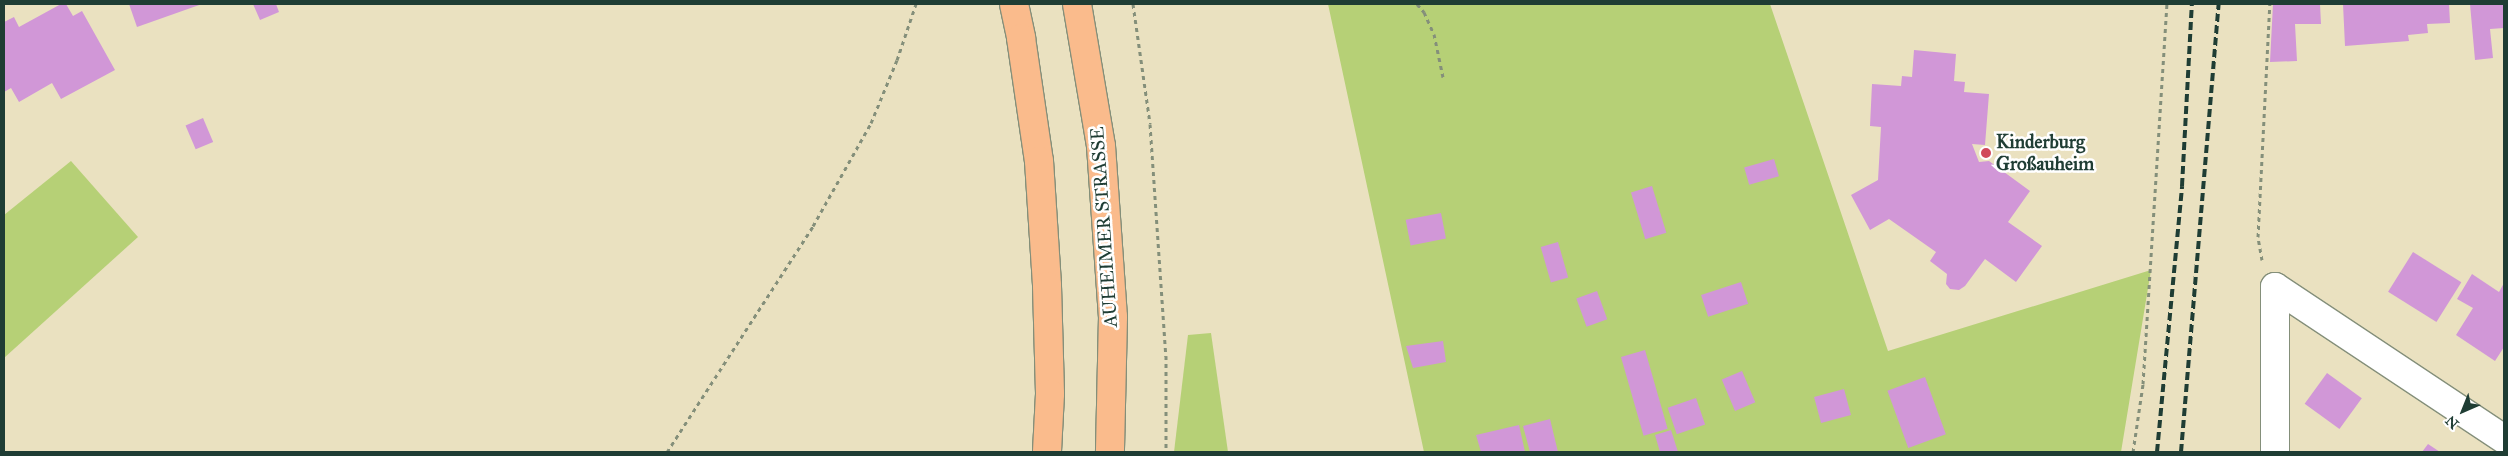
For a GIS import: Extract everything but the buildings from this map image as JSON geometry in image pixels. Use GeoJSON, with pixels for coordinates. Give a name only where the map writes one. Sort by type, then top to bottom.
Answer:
{"type":"FeatureCollection","features":[{"type":"Feature","properties":{"kind":"main road"},"geometry":{"type":"LineString","coordinates":[[1014,4],[1021,38],[1039,171],[1047,286],[1050,394],[1046,452]]}},
{"type":"Feature","properties":{"kind":"main road","name":"AUHEIMER STRASSE"},"geometry":{"type":"LineString","coordinates":[[1077,4],[1101,146],[1112,317],[1110,452]]}},
{"type":"Feature","properties":{"kind":"street"},"geometry":{"type":"LineString","coordinates":[[2275,288],[2504,439]]}},
{"type":"Feature","properties":{"kind":"street"},"geometry":{"type":"LineString","coordinates":[[2275,288],[2275,452]]}},
{"type":"Feature","properties":{"kind":"path"},"geometry":{"type":"LineString","coordinates":[[667,452],[813,226],[866,132],[897,60],[916,4]]}},
{"type":"Feature","properties":{"kind":"path"},"geometry":{"type":"LineString","coordinates":[[1133,4],[1150,124],[1166,356],[1166,452]]}},
{"type":"Feature","properties":{"kind":"path"},"geometry":{"type":"LineString","coordinates":[[1417,4],[1424,12],[1434,34],[1443,77]]}},
{"type":"Feature","properties":{"kind":"path"},"geometry":{"type":"LineString","coordinates":[[2133,452],[2143,384],[2166,4]]}},
{"type":"Feature","properties":{"kind":"path"},"geometry":{"type":"LineString","coordinates":[[2270,4],[2258,237],[2266,271],[2275,288]]}},
{"type":"Feature","properties":{"kind":"green space"},"geometry":{"type":"Polygon","coordinates":[[[1328,4],[1770,4],[1888,351],[2151,270],[2121,452],[1424,452],[1328,4]]]}},
{"type":"Feature","properties":{"kind":"green space"},"geometry":{"type":"Polygon","coordinates":[[[71,161],[138,237],[4,358],[4,215],[71,161]]]}},
{"type":"Feature","properties":{"kind":"green space"},"geometry":{"type":"Polygon","coordinates":[[[1211,333],[1228,452],[1174,452],[1188,335],[1211,333]]]}},
{"type":"Feature","properties":{"kind":"railway"},"geometry":{"type":"LineString","coordinates":[[2157,452],[2182,186],[2192,4]]}},
{"type":"Feature","properties":{"kind":"railway"},"geometry":{"type":"LineString","coordinates":[[2181,452],[2219,4]]}},
{"type":"Feature","properties":{"kind":"place","name":"Kinderburg Großauheim"},"geometry":{"type":"Point","coordinates":[1986,153]}}]}
